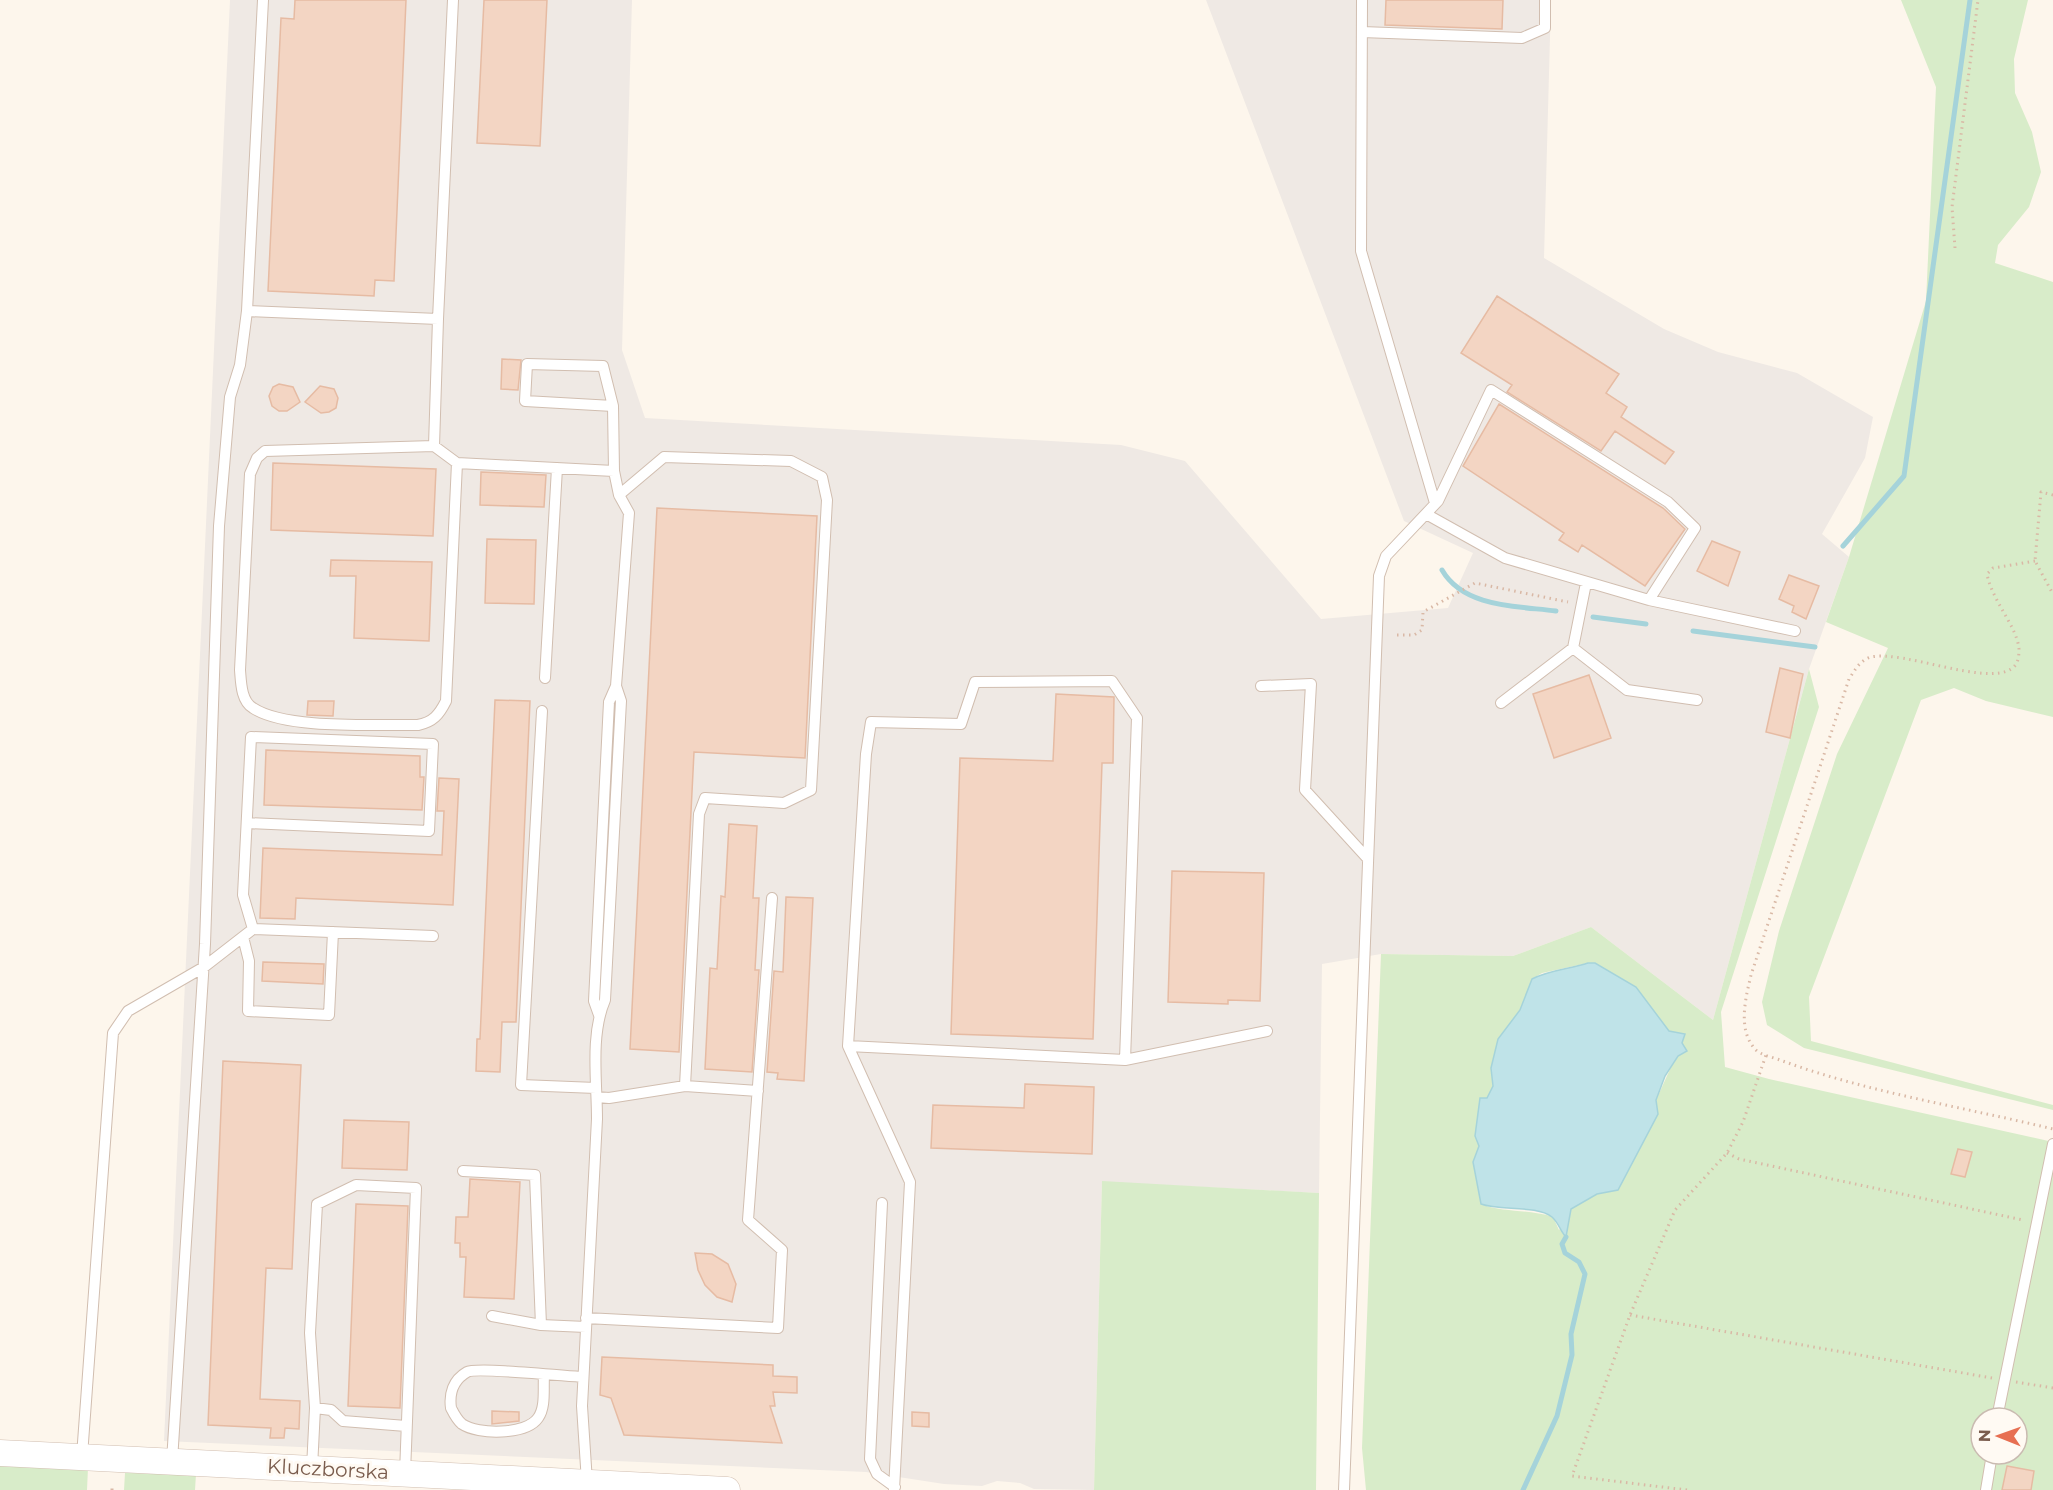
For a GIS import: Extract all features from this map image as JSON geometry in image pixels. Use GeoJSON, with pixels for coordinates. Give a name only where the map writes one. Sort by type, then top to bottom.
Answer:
{"type":"FeatureCollection","features":[{"type":"Feature","properties":{"kind":"street","name":"Kluczborska"},"geometry":{"type":"LineString","coordinates":[[0,1453],[727,1490]]}},
{"type":"Feature","properties":{"kind":"lane"},"geometry":{"type":"LineString","coordinates":[[172,1461],[204,967],[219,526],[230,397],[240,365],[247,311],[263,0]]}},
{"type":"Feature","properties":{"kind":"lane"},"geometry":{"type":"LineString","coordinates":[[434,446],[453,0]]}},
{"type":"Feature","properties":{"kind":"lane"},"geometry":{"type":"LineString","coordinates":[[1362,0],[1361,251],[1436,504]]}},
{"type":"Feature","properties":{"kind":"lane"},"geometry":{"type":"LineString","coordinates":[[1362,32],[1522,38],[1545,28],[1545,0]]}},
{"type":"Feature","properties":{"kind":"lane"},"geometry":{"type":"LineString","coordinates":[[247,311],[438,319]]}},
{"type":"Feature","properties":{"kind":"lane"},"geometry":{"type":"LineString","coordinates":[[586,1483],[582,1406],[599,1015],[605,1000],[621,701],[616,686],[629,513],[619,495],[614,471],[613,406],[603,366],[527,364],[525,401],[613,406]]}},
{"type":"Feature","properties":{"kind":"lane"},"geometry":{"type":"LineString","coordinates":[[1344,1490],[1378,576],[1386,556],[1436,504],[1491,390],[1668,502],[1695,528],[1649,600]]}},
{"type":"Feature","properties":{"kind":"lane"},"geometry":{"type":"LineString","coordinates":[[457,463],[446,701],[439,714],[430,723],[418,725],[316,722],[272,716],[251,707],[242,691],[240,670],[250,474],[257,458],[264,451],[434,446],[457,463],[614,471]]}},
{"type":"Feature","properties":{"kind":"lane"},"geometry":{"type":"LineString","coordinates":[[619,495],[663,457],[791,461],[822,477],[827,500],[811,790],[784,803],[705,798],[699,814],[685,1086]]}},
{"type":"Feature","properties":{"kind":"lane"},"geometry":{"type":"LineString","coordinates":[[545,678],[557,468]]}},
{"type":"Feature","properties":{"kind":"lane"},"geometry":{"type":"LineString","coordinates":[[1426,514],[1505,558],[1649,600],[1795,631]]}},
{"type":"Feature","properties":{"kind":"lane"},"geometry":{"type":"LineString","coordinates":[[1501,703],[1573,648],[1586,583]]}},
{"type":"Feature","properties":{"kind":"lane"},"geometry":{"type":"LineString","coordinates":[[1573,648],[1627,690],[1697,700]]}},
{"type":"Feature","properties":{"kind":"lane"},"geometry":{"type":"LineString","coordinates":[[894,1488],[910,1182],[848,1046],[866,754],[871,722],[961,724],[975,682],[1112,681],[1137,718],[1125,1060]]}},
{"type":"Feature","properties":{"kind":"lane"},"geometry":{"type":"LineString","coordinates":[[1261,686],[1311,684],[1305,790],[1368,859]]}},
{"type":"Feature","properties":{"kind":"lane"},"geometry":{"type":"LineString","coordinates":[[542,711],[521,1085],[596,1093],[609,1098],[685,1086],[758,1091]]}},
{"type":"Feature","properties":{"kind":"lane"},"geometry":{"type":"LineString","coordinates":[[247,823],[429,831],[433,744],[251,737],[243,895],[253,929]]}},
{"type":"Feature","properties":{"kind":"lane"},"geometry":{"type":"LineString","coordinates":[[492,1316],[541,1325],[586,1322],[778,1328],[782,1250],[748,1220],[772,898]]}},
{"type":"Feature","properties":{"kind":"lane"},"geometry":{"type":"LineString","coordinates":[[82,1456],[113,1033],[128,1011],[204,967],[253,929],[433,936]]}},
{"type":"Feature","properties":{"kind":"lane"},"geometry":{"type":"LineString","coordinates":[[243,937],[249,961],[248,1011],[329,1015],[333,932]]}},
{"type":"Feature","properties":{"kind":"lane"},"geometry":{"type":"LineString","coordinates":[[848,1046],[1125,1060],[1267,1031]]}},
{"type":"Feature","properties":{"kind":"lane"},"geometry":{"type":"LineString","coordinates":[[1999,1406],[2053,1144]]}},
{"type":"Feature","properties":{"kind":"lane"},"geometry":{"type":"LineString","coordinates":[[462,1171],[536,1175],[541,1325]]}},
{"type":"Feature","properties":{"kind":"lane"},"geometry":{"type":"LineString","coordinates":[[312,1468],[315,1408],[310,1333],[316,1204],[356,1185],[416,1188],[405,1473]]}},
{"type":"Feature","properties":{"kind":"lane"},"geometry":{"type":"LineString","coordinates":[[882,1203],[870,1459],[878,1474],[894,1488]]}},
{"type":"Feature","properties":{"kind":"lane"},"geometry":{"type":"LineString","coordinates":[[544,1376],[543,1405],[539,1417],[519,1431],[472,1428],[462,1424],[451,1408],[452,1388],[468,1371],[479,1369],[544,1376],[584,1377]]}},
{"type":"Feature","properties":{"kind":"lane"},"geometry":{"type":"LineString","coordinates":[[315,1408],[331,1410],[343,1421],[406,1426]]}},
{"type":"Feature","properties":{"kind":"lane"},"geometry":{"type":"LineString","coordinates":[[1986,1490],[1990,1466]]}},
{"type":"Feature","properties":{"kind":"path"},"geometry":{"type":"LineString","coordinates":[[1955,248],[1952,207],[1978,0]]}},
{"type":"Feature","properties":{"kind":"path"},"geometry":{"type":"LineString","coordinates":[[2053,495],[2041,492],[2035,561],[2053,594]]}},
{"type":"Feature","properties":{"kind":"path"},"geometry":{"type":"LineString","coordinates":[[2035,561],[1993,568],[1986,574],[1990,591],[2018,641],[2018,658],[2012,669],[1995,673],[1971,671],[1881,656],[1864,660],[1849,679],[1751,975],[1745,999],[1744,1021],[1755,1050],[1816,1073],[2053,1129]]}},
{"type":"Feature","properties":{"kind":"path"},"geometry":{"type":"LineString","coordinates":[[1398,635],[1414,635],[1422,630],[1423,612],[1475,583],[1567,602]]}},
{"type":"Feature","properties":{"kind":"path"},"geometry":{"type":"LineString","coordinates":[[1687,1490],[1572,1476],[1630,1315],[1675,1210],[1727,1153],[1743,1122],[1766,1055]]}},
{"type":"Feature","properties":{"kind":"path"},"geometry":{"type":"LineString","coordinates":[[1727,1153],[1739,1159],[2036,1223]]}},
{"type":"Feature","properties":{"kind":"path"},"geometry":{"type":"LineString","coordinates":[[1630,1315],[2053,1388]]}},
{"type":"Feature","properties":{"kind":"path"},"geometry":{"type":"LineString","coordinates":[[112,1484],[112,1490]]}},
{"type":"Feature","properties":{"kind":"shaded area"},"geometry":{"type":"Polygon","coordinates":[[[230,0],[632,0],[622,350],[645,418],[1121,445],[1185,461],[1321,619],[1448,608],[1473,553],[1404,521],[1206,0],[1551,0],[1544,258],[1664,329],[1718,352],[1797,373],[1873,417],[1865,458],[1822,534],[1849,557],[1809,669],[1713,1020],[1591,927],[1513,956],[1381,954],[1322,964],[1319,1193],[1102,1182],[1094,1490],[1034,1489],[1020,1483],[997,1481],[982,1486],[944,1484],[866,1472],[164,1441],[230,0]]]}},
{"type":"Feature","properties":{"kind":"green space"},"geometry":{"type":"Polygon","coordinates":[[[1901,0],[2028,0],[2014,59],[2015,93],[2032,132],[2041,172],[2029,207],[1998,245],[1995,263],[2053,282],[2053,717],[1986,701],[1954,688],[1921,700],[1809,997],[1811,1041],[2053,1105],[2053,1110],[1804,1048],[1767,1025],[1762,1002],[1779,931],[1837,754],[1888,648],[1826,622],[1849,557],[1926,301],[1936,87],[1901,0]]]}},
{"type":"Feature","properties":{"kind":"green space"},"geometry":{"type":"Polygon","coordinates":[[[1809,669],[1819,707],[1721,1012],[1725,1067],[1769,1079],[2053,1142],[2053,1490],[1366,1490],[1362,1448],[1381,954],[1513,956],[1591,927],[1713,1020],[1809,669]],[[1595,963],[1542,973],[1532,979],[1520,1010],[1508,1026],[1491,1068],[1493,1086],[1487,1098],[1479,1146],[1473,1162],[1481,1204],[1553,1217],[1559,1230],[1568,1220],[1571,1209],[1597,1194],[1618,1190],[1658,1114],[1656,1100],[1682,1043],[1678,1034],[1669,1031],[1660,1019],[1595,963]]]}},
{"type":"Feature","properties":{"kind":"green space"},"geometry":{"type":"Polygon","coordinates":[[[1102,1181],[1319,1193],[1316,1490],[1094,1490],[1102,1181]]]}},
{"type":"Feature","properties":{"kind":"green space"},"geometry":{"type":"Polygon","coordinates":[[[0,1463],[88,1468],[87,1490],[0,1490],[0,1463]]]}},
{"type":"Feature","properties":{"kind":"green space"},"geometry":{"type":"Polygon","coordinates":[[[125,1473],[196,1474],[195,1490],[124,1490],[125,1473]]]}},
{"type":"Feature","properties":{"kind":"water"},"geometry":{"type":"Polygon","coordinates":[[[1595,963],[1636,987],[1669,1031],[1685,1034],[1682,1043],[1687,1051],[1678,1056],[1665,1076],[1656,1100],[1658,1114],[1618,1190],[1597,1194],[1571,1209],[1566,1237],[1554,1219],[1545,1213],[1481,1204],[1473,1162],[1479,1146],[1475,1136],[1480,1098],[1487,1098],[1493,1086],[1491,1068],[1498,1039],[1520,1010],[1532,979],[1595,963]]]}},
{"type":"Feature","properties":{"kind":"building"},"geometry":{"type":"Polygon","coordinates":[[[295,0],[406,0],[394,281],[375,280],[374,296],[268,291],[281,18],[294,19],[295,0]]]}},
{"type":"Feature","properties":{"kind":"building"},"geometry":{"type":"Polygon","coordinates":[[[484,0],[547,0],[540,146],[477,143],[484,0]]]}},
{"type":"Feature","properties":{"kind":"building"},"geometry":{"type":"Polygon","coordinates":[[[1386,0],[1503,0],[1502,29],[1385,25],[1386,0]]]}},
{"type":"Feature","properties":{"kind":"building"},"geometry":{"type":"Polygon","coordinates":[[[1497,296],[1619,374],[1606,393],[1627,407],[1621,417],[1674,452],[1665,464],[1615,431],[1601,451],[1507,392],[1512,385],[1461,353],[1497,296]]]}},
{"type":"Feature","properties":{"kind":"building"},"geometry":{"type":"Polygon","coordinates":[[[502,359],[521,360],[518,390],[501,389],[502,359]]]}},
{"type":"Feature","properties":{"kind":"building"},"geometry":{"type":"Polygon","coordinates":[[[279,384],[293,387],[300,402],[287,411],[279,411],[272,406],[269,396],[273,387],[279,384]]]}},
{"type":"Feature","properties":{"kind":"building"},"geometry":{"type":"Polygon","coordinates":[[[320,386],[334,389],[338,398],[336,408],[329,412],[321,413],[305,402],[320,386]]]}},
{"type":"Feature","properties":{"kind":"building"},"geometry":{"type":"Polygon","coordinates":[[[1499,404],[1663,508],[1685,529],[1645,586],[1582,545],[1578,552],[1559,540],[1564,533],[1463,466],[1499,404]]]}},
{"type":"Feature","properties":{"kind":"building"},"geometry":{"type":"Polygon","coordinates":[[[273,463],[436,469],[433,536],[271,530],[273,463]]]}},
{"type":"Feature","properties":{"kind":"building"},"geometry":{"type":"Polygon","coordinates":[[[481,472],[546,475],[544,507],[480,505],[481,472]]]}},
{"type":"Feature","properties":{"kind":"building"},"geometry":{"type":"Polygon","coordinates":[[[657,508],[817,516],[805,758],[694,752],[679,1052],[630,1049],[657,508]]]}},
{"type":"Feature","properties":{"kind":"building"},"geometry":{"type":"Polygon","coordinates":[[[487,539],[536,540],[534,604],[485,603],[487,539]]]}},
{"type":"Feature","properties":{"kind":"building"},"geometry":{"type":"Polygon","coordinates":[[[1712,541],[1740,552],[1728,586],[1697,571],[1712,541]]]}},
{"type":"Feature","properties":{"kind":"building"},"geometry":{"type":"Polygon","coordinates":[[[331,560],[432,562],[429,641],[354,638],[356,576],[330,576],[331,560]]]}},
{"type":"Feature","properties":{"kind":"building"},"geometry":{"type":"Polygon","coordinates":[[[1789,575],[1819,586],[1806,619],[1792,612],[1794,606],[1779,599],[1789,575]]]}},
{"type":"Feature","properties":{"kind":"building"},"geometry":{"type":"Polygon","coordinates":[[[1780,668],[1803,674],[1790,738],[1766,732],[1780,668]]]}},
{"type":"Feature","properties":{"kind":"building"},"geometry":{"type":"Polygon","coordinates":[[[1589,675],[1611,738],[1554,758],[1533,694],[1589,675]]]}},
{"type":"Feature","properties":{"kind":"building"},"geometry":{"type":"Polygon","coordinates":[[[1056,694],[1114,697],[1113,763],[1102,763],[1093,1039],[951,1034],[960,758],[1053,761],[1056,694]]]}},
{"type":"Feature","properties":{"kind":"building"},"geometry":{"type":"Polygon","coordinates":[[[495,700],[530,701],[516,1022],[502,1022],[500,1072],[476,1071],[477,1039],[480,1039],[495,700]]]}},
{"type":"Feature","properties":{"kind":"building"},"geometry":{"type":"Polygon","coordinates":[[[308,701],[334,701],[333,716],[307,715],[308,701]]]}},
{"type":"Feature","properties":{"kind":"building"},"geometry":{"type":"Polygon","coordinates":[[[266,750],[420,756],[420,777],[424,777],[422,810],[264,805],[266,750]]]}},
{"type":"Feature","properties":{"kind":"building"},"geometry":{"type":"Polygon","coordinates":[[[439,778],[459,779],[453,905],[296,898],[295,919],[260,918],[263,848],[442,855],[444,811],[437,811],[439,778]]]}},
{"type":"Feature","properties":{"kind":"building"},"geometry":{"type":"Polygon","coordinates":[[[729,824],[757,826],[753,898],[759,898],[755,970],[759,970],[752,1072],[705,1069],[710,968],[717,969],[721,896],[725,897],[729,824]]]}},
{"type":"Feature","properties":{"kind":"building"},"geometry":{"type":"Polygon","coordinates":[[[1172,871],[1264,873],[1260,1001],[1228,1000],[1228,1004],[1168,1002],[1172,871]]]}},
{"type":"Feature","properties":{"kind":"building"},"geometry":{"type":"Polygon","coordinates":[[[786,897],[813,898],[804,1081],[777,1079],[778,1073],[767,1072],[774,971],[783,972],[786,897]]]}},
{"type":"Feature","properties":{"kind":"building"},"geometry":{"type":"Polygon","coordinates":[[[263,962],[324,964],[323,984],[262,981],[263,962]]]}},
{"type":"Feature","properties":{"kind":"building"},"geometry":{"type":"Polygon","coordinates":[[[223,1061],[301,1065],[292,1269],[266,1268],[260,1399],[300,1401],[299,1429],[285,1428],[284,1438],[270,1438],[271,1428],[208,1425],[223,1061]]]}},
{"type":"Feature","properties":{"kind":"building"},"geometry":{"type":"Polygon","coordinates":[[[1025,1084],[1094,1087],[1092,1154],[931,1148],[933,1105],[1024,1108],[1025,1084]]]}},
{"type":"Feature","properties":{"kind":"building"},"geometry":{"type":"Polygon","coordinates":[[[344,1120],[409,1122],[407,1170],[342,1168],[344,1120]]]}},
{"type":"Feature","properties":{"kind":"building"},"geometry":{"type":"Polygon","coordinates":[[[1958,1149],[1972,1152],[1965,1177],[1951,1174],[1958,1149]]]}},
{"type":"Feature","properties":{"kind":"building"},"geometry":{"type":"Polygon","coordinates":[[[470,1179],[520,1182],[514,1299],[464,1297],[466,1257],[460,1257],[460,1243],[455,1243],[456,1217],[468,1217],[470,1179]]]}},
{"type":"Feature","properties":{"kind":"building"},"geometry":{"type":"Polygon","coordinates":[[[356,1204],[408,1206],[400,1408],[348,1406],[356,1204]]]}},
{"type":"Feature","properties":{"kind":"building"},"geometry":{"type":"Polygon","coordinates":[[[695,1253],[712,1254],[728,1264],[736,1284],[732,1302],[717,1297],[705,1285],[698,1270],[695,1253]]]}},
{"type":"Feature","properties":{"kind":"building"},"geometry":{"type":"Polygon","coordinates":[[[602,1357],[773,1365],[773,1376],[797,1377],[797,1393],[773,1392],[775,1406],[770,1406],[782,1443],[624,1435],[611,1398],[600,1395],[602,1357]]]}},
{"type":"Feature","properties":{"kind":"building"},"geometry":{"type":"Polygon","coordinates":[[[492,1411],[519,1412],[519,1421],[492,1424],[492,1411]]]}},
{"type":"Feature","properties":{"kind":"building"},"geometry":{"type":"Polygon","coordinates":[[[912,1412],[929,1413],[929,1427],[912,1426],[912,1412]]]}},
{"type":"Feature","properties":{"kind":"building"},"geometry":{"type":"Polygon","coordinates":[[[2007,1466],[2034,1471],[2031,1490],[2002,1490],[2007,1466]]]}},
{"type":"Feature","properties":{"kind":"waterway"},"geometry":{"type":"LineString","coordinates":[[1843,546],[1904,476],[1970,0]]}},
{"type":"Feature","properties":{"kind":"waterway"},"geometry":{"type":"LineString","coordinates":[[1442,570],[1464,592],[1478,598],[1509,606],[1556,611]]}},
{"type":"Feature","properties":{"kind":"waterway"},"geometry":{"type":"LineString","coordinates":[[1593,617],[1646,624]]}},
{"type":"Feature","properties":{"kind":"waterway"},"geometry":{"type":"LineString","coordinates":[[1693,631],[1815,647]]}},
{"type":"Feature","properties":{"kind":"waterway"},"geometry":{"type":"LineString","coordinates":[[1523,1490],[1557,1416],[1572,1355],[1571,1334],[1585,1274],[1579,1262],[1565,1253],[1562,1244],[1566,1237]]}}]}
